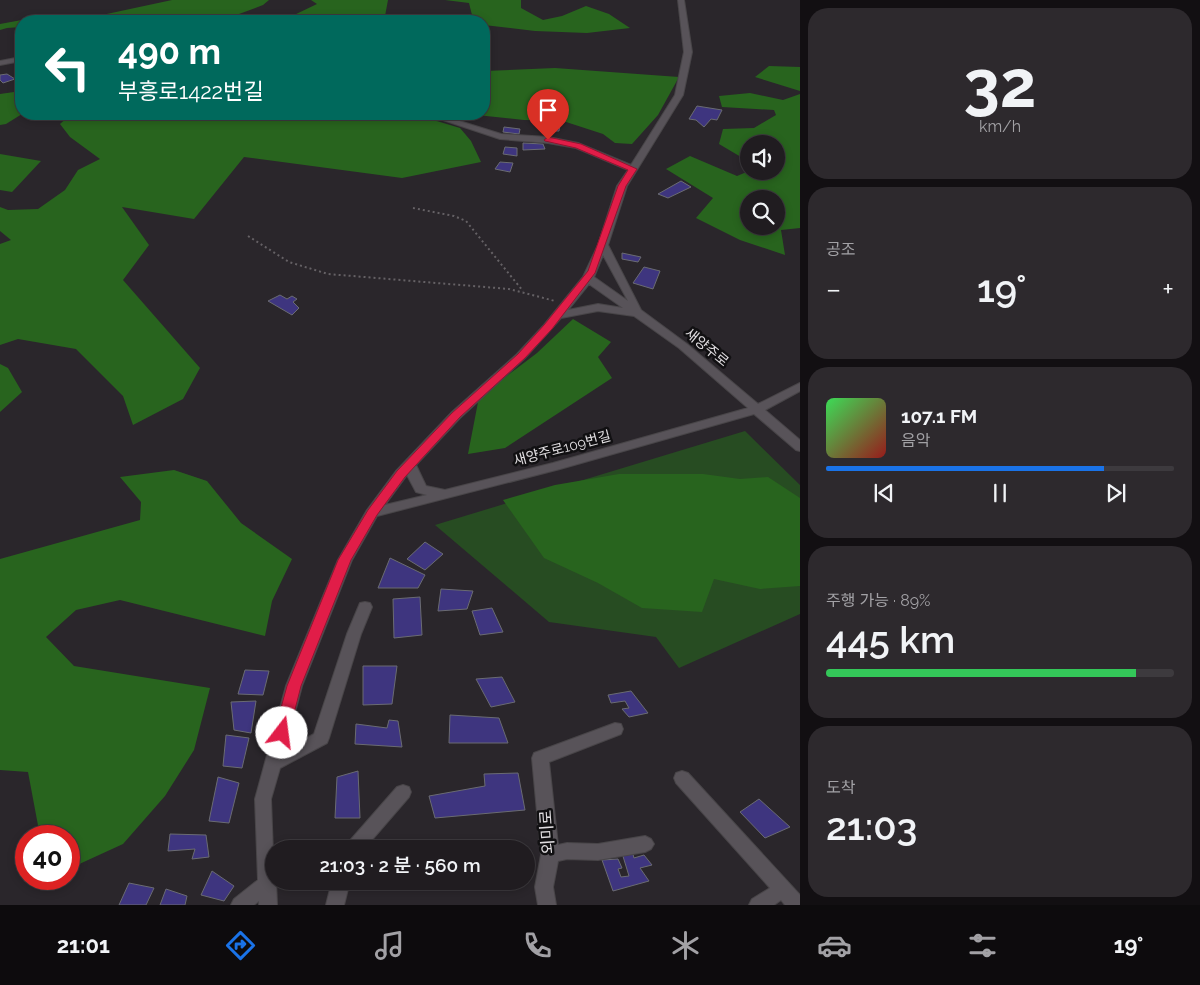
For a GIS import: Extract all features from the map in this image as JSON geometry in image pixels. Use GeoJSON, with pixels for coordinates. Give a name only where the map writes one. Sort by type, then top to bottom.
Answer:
{"type":"FeatureCollection","features":[{"type":"Feature","properties":{"kind":"street"},"geometry":{"type":"LineString","coordinates":[[265,841],[263,799],[294,686],[345,560],[372,513],[410,465],[456,415],[521,356],[588,278],[603,245],[622,186],[679,95],[688,52],[681,0]]}},
{"type":"Feature","properties":{"kind":"street"},"geometry":{"type":"LineString","coordinates":[[0,63],[15,60]]}},
{"type":"Feature","properties":{"kind":"street"},"geometry":{"type":"LineString","coordinates":[[448,120],[500,136],[548,140],[578,146],[633,169]]}},
{"type":"Feature","properties":{"kind":"street"},"geometry":{"type":"LineString","coordinates":[[603,245],[639,313]]}},
{"type":"Feature","properties":{"kind":"street","name":"새양주로"},"geometry":{"type":"LineString","coordinates":[[588,278],[683,346],[800,447]]}},
{"type":"Feature","properties":{"kind":"street"},"geometry":{"type":"LineString","coordinates":[[557,316],[583,309],[603,308],[618,312],[639,313]]}},
{"type":"Feature","properties":{"kind":"street","name":"새양주로109번길"},"geometry":{"type":"LineString","coordinates":[[372,513],[556,466],[758,409],[800,386]]}},
{"type":"Feature","properties":{"kind":"street"},"geometry":{"type":"LineString","coordinates":[[410,465],[421,489],[445,494]]}},
{"type":"Feature","properties":{"kind":"street"},"geometry":{"type":"LineString","coordinates":[[273,764],[321,738],[365,607]]}},
{"type":"Feature","properties":{"kind":"street","name":"외미로"},"geometry":{"type":"LineString","coordinates":[[548,905],[544,887],[550,855],[540,758],[615,729]]}},
{"type":"Feature","properties":{"kind":"street"},"geometry":{"type":"LineString","coordinates":[[682,778],[796,905]]}},
{"type":"Feature","properties":{"kind":"street"},"geometry":{"type":"LineString","coordinates":[[361,840],[403,792]]}},
{"type":"Feature","properties":{"kind":"street"},"geometry":{"type":"LineString","coordinates":[[550,855],[567,851],[598,852],[644,844]]}},
{"type":"Feature","properties":{"kind":"street"},"geometry":{"type":"LineString","coordinates":[[240,905],[265,885]]}},
{"type":"Feature","properties":{"kind":"street"},"geometry":{"type":"LineString","coordinates":[[267,890],[268,905]]}},
{"type":"Feature","properties":{"kind":"street"},"geometry":{"type":"LineString","coordinates":[[335,905],[339,890]]}},
{"type":"Feature","properties":{"kind":"street"},"geometry":{"type":"LineString","coordinates":[[758,905],[782,890]]}},
{"type":"Feature","properties":{"kind":"path"},"geometry":{"type":"LineString","coordinates":[[413,208],[454,216],[466,221],[524,292]]}},
{"type":"Feature","properties":{"kind":"path"},"geometry":{"type":"LineString","coordinates":[[248,236],[289,262],[328,274],[510,289],[566,304]]}},
{"type":"Feature","properties":{"kind":"green space"},"geometry":{"type":"Polygon","coordinates":[[[172,0],[269,0],[263,5],[236,15],[102,15],[172,0]]]}},
{"type":"Feature","properties":{"kind":"green space"},"geometry":{"type":"Polygon","coordinates":[[[311,0],[388,0],[385,15],[294,15],[317,4],[311,0]]]}},
{"type":"Feature","properties":{"kind":"green space"},"geometry":{"type":"Polygon","coordinates":[[[445,0],[521,0],[521,8],[543,20],[562,16],[586,6],[609,14],[630,28],[587,33],[535,31],[490,26],[490,15],[472,15],[469,3],[445,0]]]}},
{"type":"Feature","properties":{"kind":"green space"},"geometry":{"type":"Polygon","coordinates":[[[15,21],[15,27],[0,30],[0,24],[15,21]]]}},
{"type":"Feature","properties":{"kind":"green space"},"geometry":{"type":"Polygon","coordinates":[[[769,66],[800,67],[800,91],[755,77],[769,66]]]}},
{"type":"Feature","properties":{"kind":"green space"},"geometry":{"type":"Polygon","coordinates":[[[555,68],[679,77],[658,115],[632,144],[615,143],[603,134],[563,121],[490,116],[490,71],[555,68]]]}},
{"type":"Feature","properties":{"kind":"green space"},"geometry":{"type":"Polygon","coordinates":[[[15,92],[15,118],[6,124],[0,125],[0,94],[15,92]]]}},
{"type":"Feature","properties":{"kind":"green space"},"geometry":{"type":"Polygon","coordinates":[[[750,93],[783,100],[800,94],[800,228],[785,230],[785,190],[740,190],[740,235],[782,235],[785,255],[740,240],[696,218],[713,198],[666,169],[690,156],[737,176],[740,175],[740,180],[785,180],[785,135],[740,135],[740,156],[719,144],[723,129],[754,128],[776,115],[774,110],[722,107],[719,96],[750,93]]]}},
{"type":"Feature","properties":{"kind":"green space"},"geometry":{"type":"Polygon","coordinates":[[[64,120],[433,120],[460,128],[471,141],[481,162],[402,178],[244,157],[194,219],[122,207],[149,245],[123,280],[200,368],[183,399],[133,425],[123,396],[76,349],[18,339],[0,345],[0,244],[11,240],[0,231],[0,207],[8,210],[38,209],[65,190],[78,170],[100,159],[70,137],[60,124],[64,120]]]}},
{"type":"Feature","properties":{"kind":"green space"},"geometry":{"type":"Polygon","coordinates":[[[0,154],[41,161],[12,192],[0,190],[0,154]]]}},
{"type":"Feature","properties":{"kind":"green space"},"geometry":{"type":"Polygon","coordinates":[[[573,319],[611,342],[598,357],[612,378],[505,448],[468,454],[479,397],[537,353],[573,319]]]}},
{"type":"Feature","properties":{"kind":"green space"},"geometry":{"type":"Polygon","coordinates":[[[0,364],[8,368],[22,392],[0,412],[0,364]]]}},
{"type":"Feature","properties":{"kind":"green space"},"geometry":{"type":"Polygon","coordinates":[[[745,431],[800,485],[800,614],[679,668],[656,637],[549,622],[435,525],[745,431]]]}},
{"type":"Feature","properties":{"kind":"green space"},"geometry":{"type":"Polygon","coordinates":[[[174,470],[207,481],[241,523],[292,559],[272,601],[265,636],[120,600],[76,610],[46,637],[74,666],[210,688],[194,750],[165,796],[123,844],[80,864],[80,825],[38,825],[28,772],[0,770],[0,559],[140,520],[141,502],[120,477],[174,470]]]}},
{"type":"Feature","properties":{"kind":"green space"},"geometry":{"type":"Polygon","coordinates":[[[619,474],[703,474],[740,479],[768,477],[800,498],[800,586],[760,589],[714,579],[702,612],[642,608],[598,583],[544,558],[503,500],[555,485],[619,474]]]}},
{"type":"Feature","properties":{"kind":"building"},"geometry":{"type":"Polygon","coordinates":[[[7,74],[15,79],[3,83],[0,80],[0,75],[7,74]]]}},
{"type":"Feature","properties":{"kind":"building"},"geometry":{"type":"Polygon","coordinates":[[[697,106],[722,110],[717,120],[711,119],[704,127],[696,120],[689,119],[697,106]]]}},
{"type":"Feature","properties":{"kind":"building"},"geometry":{"type":"Polygon","coordinates":[[[541,123],[560,125],[559,131],[541,131],[541,123]]]}},
{"type":"Feature","properties":{"kind":"building"},"geometry":{"type":"Polygon","coordinates":[[[504,127],[520,129],[519,134],[503,132],[504,127]]]}},
{"type":"Feature","properties":{"kind":"building"},"geometry":{"type":"Polygon","coordinates":[[[523,143],[543,144],[545,149],[523,150],[523,143]]]}},
{"type":"Feature","properties":{"kind":"building"},"geometry":{"type":"Polygon","coordinates":[[[505,147],[517,148],[517,156],[503,154],[505,147]]]}},
{"type":"Feature","properties":{"kind":"building"},"geometry":{"type":"Polygon","coordinates":[[[500,162],[513,163],[510,172],[495,169],[500,162]]]}},
{"type":"Feature","properties":{"kind":"building"},"geometry":{"type":"Polygon","coordinates":[[[681,181],[691,187],[668,198],[658,194],[681,181]]]}},
{"type":"Feature","properties":{"kind":"building"},"geometry":{"type":"Polygon","coordinates":[[[622,253],[641,257],[638,262],[622,259],[622,253]]]}},
{"type":"Feature","properties":{"kind":"building"},"geometry":{"type":"Polygon","coordinates":[[[644,267],[660,271],[653,289],[633,283],[644,267]]]}},
{"type":"Feature","properties":{"kind":"building"},"geometry":{"type":"Polygon","coordinates":[[[280,295],[287,299],[292,296],[297,299],[293,302],[299,308],[292,315],[268,301],[280,295]]]}},
{"type":"Feature","properties":{"kind":"building"},"geometry":{"type":"Polygon","coordinates":[[[425,542],[443,554],[425,570],[407,559],[425,542]]]}},
{"type":"Feature","properties":{"kind":"building"},"geometry":{"type":"Polygon","coordinates":[[[390,558],[425,575],[418,588],[378,588],[390,558]]]}},
{"type":"Feature","properties":{"kind":"building"},"geometry":{"type":"Polygon","coordinates":[[[441,589],[473,591],[467,609],[438,611],[441,589]]]}},
{"type":"Feature","properties":{"kind":"building"},"geometry":{"type":"Polygon","coordinates":[[[420,597],[422,635],[394,638],[393,599],[420,597]]]}},
{"type":"Feature","properties":{"kind":"building"},"geometry":{"type":"Polygon","coordinates":[[[492,608],[503,632],[480,635],[472,611],[492,608]]]}},
{"type":"Feature","properties":{"kind":"building"},"geometry":{"type":"Polygon","coordinates":[[[363,666],[397,666],[392,704],[363,705],[363,666]]]}},
{"type":"Feature","properties":{"kind":"building"},"geometry":{"type":"Polygon","coordinates":[[[245,670],[269,671],[263,695],[238,694],[245,670]]]}},
{"type":"Feature","properties":{"kind":"building"},"geometry":{"type":"Polygon","coordinates":[[[502,677],[515,702],[491,707],[476,679],[502,677]]]}},
{"type":"Feature","properties":{"kind":"building"},"geometry":{"type":"Polygon","coordinates":[[[631,691],[648,713],[629,717],[622,709],[629,708],[625,701],[611,703],[608,695],[631,691]]]}},
{"type":"Feature","properties":{"kind":"building"},"geometry":{"type":"Polygon","coordinates":[[[256,701],[251,733],[234,730],[231,702],[256,701]]]}},
{"type":"Feature","properties":{"kind":"building"},"geometry":{"type":"Polygon","coordinates":[[[450,715],[499,718],[508,743],[449,743],[450,715]]]}},
{"type":"Feature","properties":{"kind":"building"},"geometry":{"type":"Polygon","coordinates":[[[389,720],[398,721],[402,747],[355,744],[356,724],[387,728],[389,720]]]}},
{"type":"Feature","properties":{"kind":"building"},"geometry":{"type":"Polygon","coordinates":[[[226,735],[249,738],[242,768],[223,766],[226,735]]]}},
{"type":"Feature","properties":{"kind":"building"},"geometry":{"type":"Polygon","coordinates":[[[358,771],[360,818],[335,818],[337,777],[358,771]]]}},
{"type":"Feature","properties":{"kind":"building"},"geometry":{"type":"Polygon","coordinates":[[[518,773],[525,810],[435,818],[429,796],[485,786],[484,774],[518,773]]]}},
{"type":"Feature","properties":{"kind":"building"},"geometry":{"type":"Polygon","coordinates":[[[218,777],[239,783],[229,823],[209,821],[218,777]]]}},
{"type":"Feature","properties":{"kind":"building"},"geometry":{"type":"Polygon","coordinates":[[[759,799],[790,827],[765,838],[740,812],[759,799]]]}},
{"type":"Feature","properties":{"kind":"building"},"geometry":{"type":"Polygon","coordinates":[[[170,834],[206,835],[209,857],[192,859],[195,849],[168,851],[170,834]]]}},
{"type":"Feature","properties":{"kind":"building"},"geometry":{"type":"Polygon","coordinates":[[[632,851],[634,858],[644,855],[652,865],[640,868],[649,881],[613,891],[602,860],[618,859],[622,868],[618,869],[621,877],[629,876],[622,853],[632,851]]]}},
{"type":"Feature","properties":{"kind":"building"},"geometry":{"type":"Polygon","coordinates":[[[212,871],[234,886],[224,901],[201,895],[212,871]]]}},
{"type":"Feature","properties":{"kind":"building"},"geometry":{"type":"Polygon","coordinates":[[[129,883],[154,888],[146,905],[119,905],[129,883]]]}},
{"type":"Feature","properties":{"kind":"building"},"geometry":{"type":"Polygon","coordinates":[[[166,889],[187,896],[185,905],[160,905],[166,889]]]}},
{"type":"Feature","properties":{"kind":"route"},"geometry":{"type":"LineString","coordinates":[[282,733],[294,686],[345,560],[372,513],[401,474],[456,415],[521,356],[548,327],[592,271],[603,245],[622,186],[633,169],[599,153],[578,146],[548,140]]}}]}
